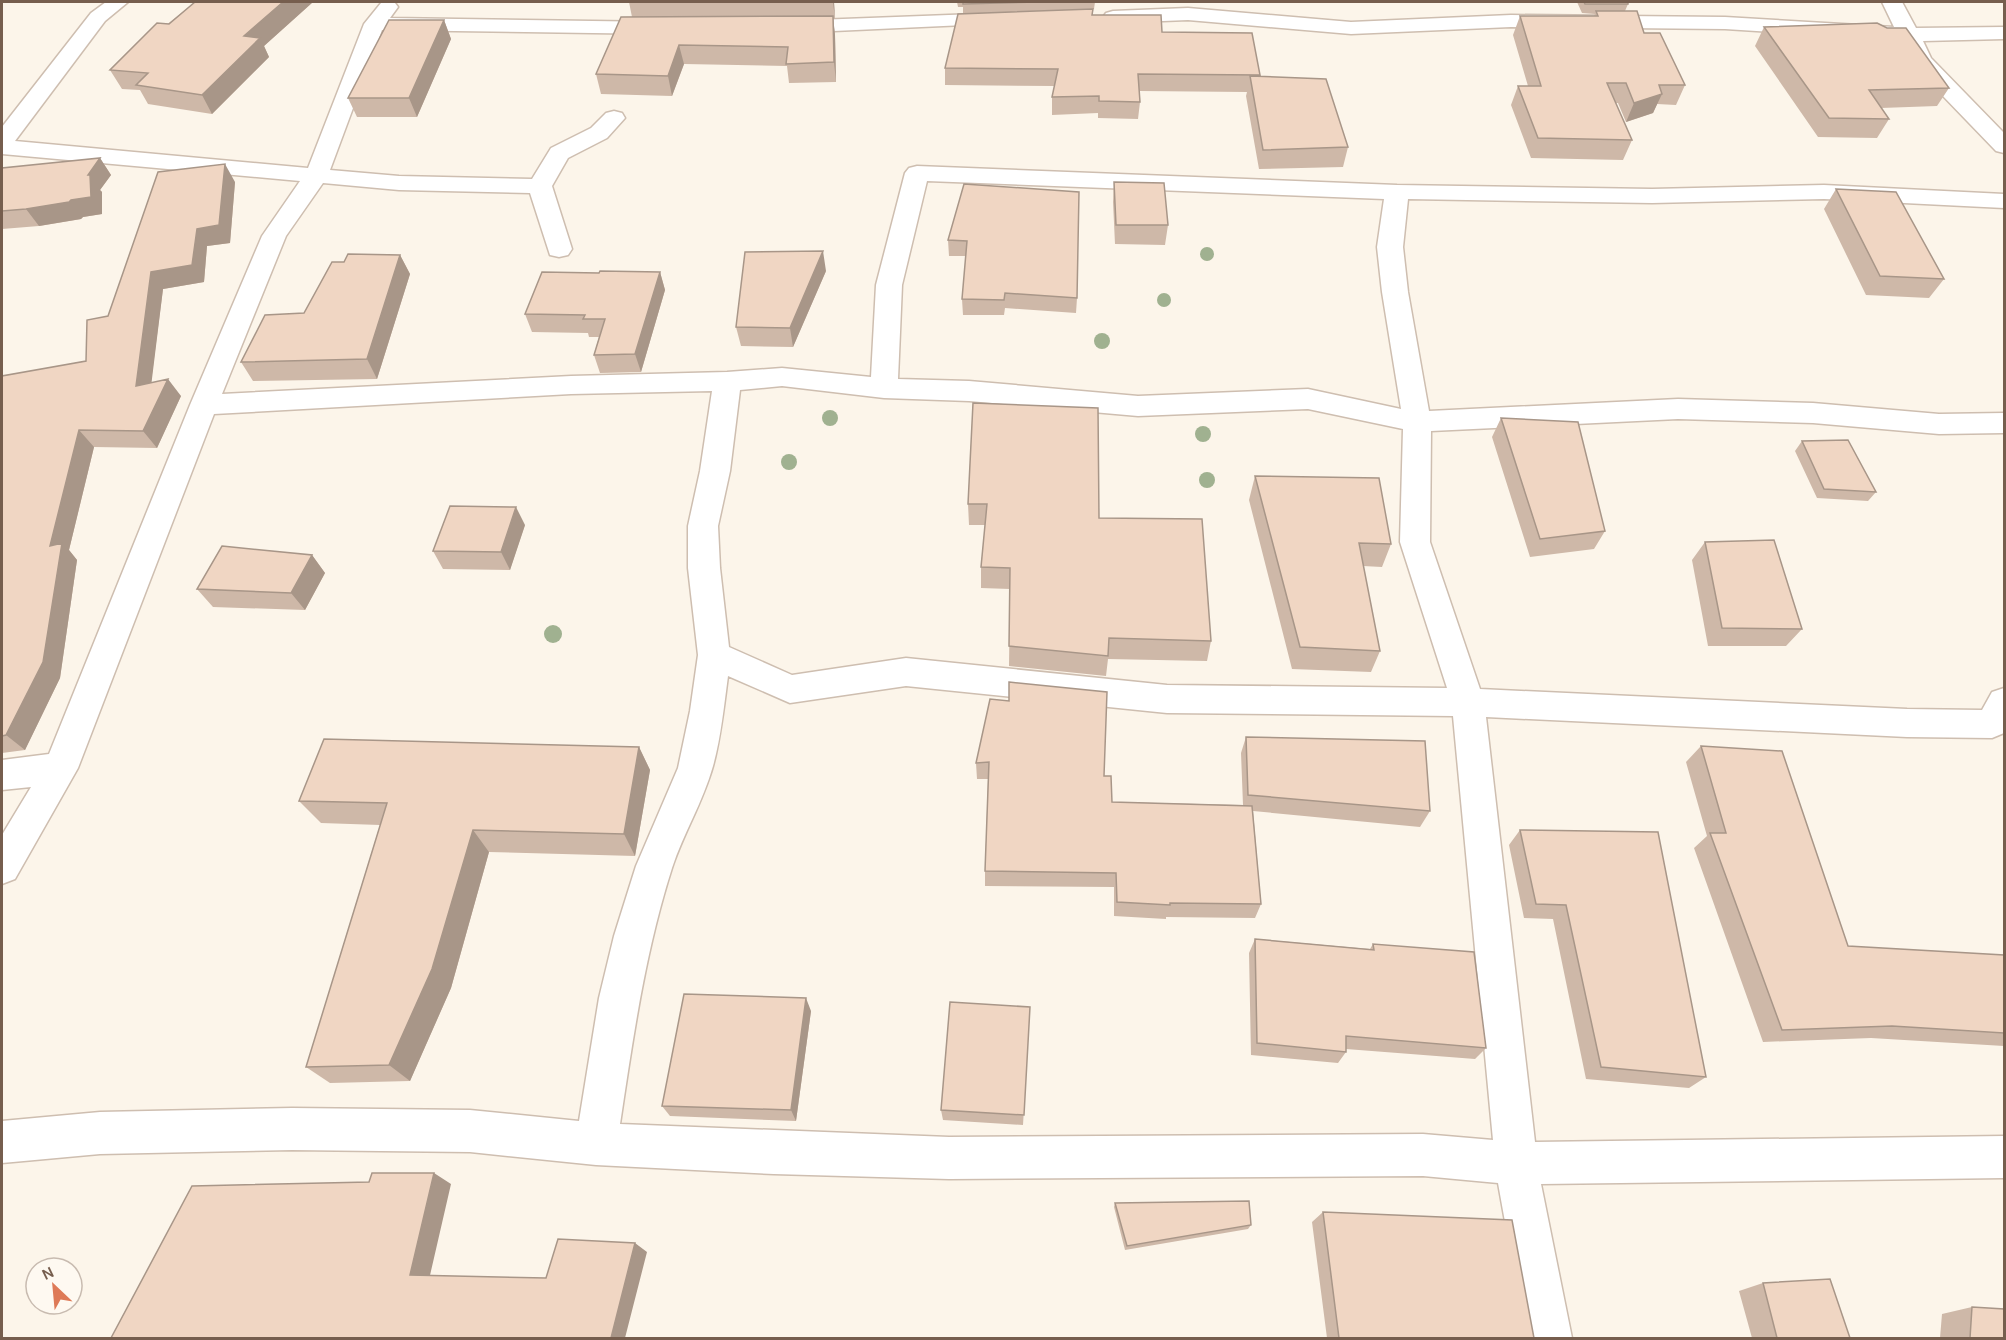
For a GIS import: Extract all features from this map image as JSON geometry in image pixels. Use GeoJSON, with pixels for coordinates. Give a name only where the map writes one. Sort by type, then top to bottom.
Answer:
{"type":"FeatureCollection","features":[{"type":"Feature","properties":{"kind":"street"},"geometry":{"type":"LineString","coordinates":[[2,142],[98,17],[118,2]]}},
{"type":"Feature","properties":{"kind":"street"},"geometry":{"type":"LineString","coordinates":[[2,867],[61,768],[204,405],[274,236],[317,174],[374,24],[393,2]]}},
{"type":"Feature","properties":{"kind":"street"},"geometry":{"type":"LineString","coordinates":[[1892,2],[1922,61],[2004,146]]}},
{"type":"Feature","properties":{"kind":"street"},"geometry":{"type":"LineString","coordinates":[[776,27],[836,27],[930,12],[1022,19]]}},
{"type":"Feature","properties":{"kind":"street"},"geometry":{"type":"LineString","coordinates":[[1090,18],[1188,14],[1351,28],[1511,21],[1725,23],[1939,36],[2004,33]]}},
{"type":"Feature","properties":{"kind":"street"},"geometry":{"type":"LineString","coordinates":[[374,24],[680,28]]}},
{"type":"Feature","properties":{"kind":"street"},"geometry":{"type":"LineString","coordinates":[[559,249],[540,186],[559,153],[599,133],[614,118]]}},
{"type":"Feature","properties":{"kind":"street"},"geometry":{"type":"LineString","coordinates":[[2,147],[399,183],[540,186]]}},
{"type":"Feature","properties":{"kind":"street"},"geometry":{"type":"LineString","coordinates":[[884,388],[889,285],[917,173],[1397,192],[1652,196],[1824,192],[2004,201]]}},
{"type":"Feature","properties":{"kind":"street"},"geometry":{"type":"LineString","coordinates":[[1397,192],[1390,247],[1395,292],[1417,422],[1415,542],[1468,702],[1516,1163],[1549,1338]]}},
{"type":"Feature","properties":{"kind":"street"},"geometry":{"type":"LineString","coordinates":[[204,405],[571,384],[727,381],[783,377],[884,388],[969,391],[1138,406],[1308,399],[1417,422],[1678,410],[1813,413],[1939,424],[2004,423]]}},
{"type":"Feature","properties":{"kind":"street"},"geometry":{"type":"LineString","coordinates":[[596,1144],[620,998],[633,936],[654,866],[695,768],[707,711],[714,655],[704,568],[703,526],[715,471],[727,381]]}},
{"type":"Feature","properties":{"kind":"street"},"geometry":{"type":"LineString","coordinates":[[714,655],[790,689],[906,672],[1167,699],[1468,702],[1895,723],[2000,721]]}},
{"type":"Feature","properties":{"kind":"street"},"geometry":{"type":"LineString","coordinates":[[2,775],[61,768]]}},
{"type":"Feature","properties":{"kind":"street"},"geometry":{"type":"LineString","coordinates":[[2,1142],[100,1133],[292,1129],[470,1131],[596,1144],[774,1153],[949,1158],[1422,1155],[1516,1163],[2004,1157]]}},
{"type":"Feature","properties":{"kind":"building"},"geometry":{"type":"Polygon","coordinates":[[[195,2],[283,2],[244,36],[260,38],[202,95],[136,85],[148,73],[110,70],[157,23],[169,24],[195,2]]]}},
{"type":"Feature","properties":{"kind":"building"},"geometry":{"type":"Polygon","coordinates":[[[963,2],[1039,2],[963,4],[963,2]]]}},
{"type":"Feature","properties":{"kind":"building"},"geometry":{"type":"Polygon","coordinates":[[[1584,2],[1628,2],[1628,4],[1585,4],[1584,2]]]}},
{"type":"Feature","properties":{"kind":"building"},"geometry":{"type":"Polygon","coordinates":[[[1093,9],[1092,15],[1161,15],[1162,32],[1252,33],[1260,75],[1138,74],[1140,102],[1099,101],[1099,96],[1052,97],[1058,69],[945,68],[958,14],[1093,9]]]}},
{"type":"Feature","properties":{"kind":"building"},"geometry":{"type":"Polygon","coordinates":[[[1596,11],[1637,11],[1644,33],[1660,33],[1685,85],[1659,85],[1662,94],[1634,103],[1626,83],[1607,83],[1632,140],[1538,138],[1518,86],[1541,86],[1520,16],[1598,16],[1596,11]]]}},
{"type":"Feature","properties":{"kind":"building"},"geometry":{"type":"Polygon","coordinates":[[[833,16],[834,62],[786,64],[788,47],[679,45],[668,76],[596,74],[621,17],[833,16]]]}},
{"type":"Feature","properties":{"kind":"building"},"geometry":{"type":"Polygon","coordinates":[[[389,20],[444,20],[409,98],[348,98],[389,20]]]}},
{"type":"Feature","properties":{"kind":"building"},"geometry":{"type":"Polygon","coordinates":[[[1877,23],[1887,28],[1906,28],[1949,88],[1869,90],[1889,119],[1829,118],[1764,27],[1877,23]]]}},
{"type":"Feature","properties":{"kind":"building"},"geometry":{"type":"Polygon","coordinates":[[[1250,76],[1326,79],[1348,147],[1263,150],[1250,76]]]}},
{"type":"Feature","properties":{"kind":"building"},"geometry":{"type":"Polygon","coordinates":[[[100,158],[88,175],[90,175],[91,197],[2,211],[2,168],[100,158]]]}},
{"type":"Feature","properties":{"kind":"building"},"geometry":{"type":"Polygon","coordinates":[[[225,164],[219,225],[197,229],[192,265],[151,272],[136,386],[168,379],[143,431],[79,430],[50,546],[62,543],[43,662],[6,735],[2,736],[2,376],[86,361],[87,320],[108,316],[158,172],[225,164]]]}},
{"type":"Feature","properties":{"kind":"building"},"geometry":{"type":"Polygon","coordinates":[[[1114,182],[1164,183],[1168,225],[1116,225],[1114,182]]]}},
{"type":"Feature","properties":{"kind":"building"},"geometry":{"type":"Polygon","coordinates":[[[964,184],[1079,192],[1077,298],[1005,293],[1004,300],[962,299],[967,241],[948,240],[964,184]]]}},
{"type":"Feature","properties":{"kind":"building"},"geometry":{"type":"Polygon","coordinates":[[[1836,189],[1896,192],[1944,279],[1880,276],[1836,189]]]}},
{"type":"Feature","properties":{"kind":"building"},"geometry":{"type":"Polygon","coordinates":[[[823,251],[790,328],[736,327],[745,252],[823,251]]]}},
{"type":"Feature","properties":{"kind":"building"},"geometry":{"type":"Polygon","coordinates":[[[348,254],[400,255],[367,359],[241,362],[265,315],[304,313],[332,262],[344,262],[348,254]]]}},
{"type":"Feature","properties":{"kind":"building"},"geometry":{"type":"Polygon","coordinates":[[[600,271],[660,272],[635,354],[594,355],[605,319],[583,319],[585,315],[525,314],[542,272],[599,273],[600,271]]]}},
{"type":"Feature","properties":{"kind":"building"},"geometry":{"type":"Polygon","coordinates":[[[973,403],[1098,408],[1099,518],[1202,519],[1211,641],[1109,638],[1108,656],[1009,646],[1010,568],[981,567],[987,504],[968,504],[973,403]]]}},
{"type":"Feature","properties":{"kind":"building"},"geometry":{"type":"Polygon","coordinates":[[[1501,418],[1578,422],[1605,531],[1540,539],[1501,418]]]}},
{"type":"Feature","properties":{"kind":"building"},"geometry":{"type":"Polygon","coordinates":[[[1848,440],[1876,492],[1824,489],[1802,441],[1848,440]]]}},
{"type":"Feature","properties":{"kind":"building"},"geometry":{"type":"Polygon","coordinates":[[[1255,476],[1379,478],[1391,544],[1359,543],[1380,651],[1300,647],[1255,476]]]}},
{"type":"Feature","properties":{"kind":"building"},"geometry":{"type":"Polygon","coordinates":[[[450,506],[516,507],[501,552],[433,551],[450,506]]]}},
{"type":"Feature","properties":{"kind":"building"},"geometry":{"type":"Polygon","coordinates":[[[1774,540],[1802,629],[1722,628],[1705,542],[1774,540]]]}},
{"type":"Feature","properties":{"kind":"building"},"geometry":{"type":"Polygon","coordinates":[[[222,546],[312,555],[291,593],[197,589],[222,546]]]}},
{"type":"Feature","properties":{"kind":"building"},"geometry":{"type":"Polygon","coordinates":[[[1009,682],[1107,692],[1104,776],[1111,776],[1112,802],[1252,806],[1261,904],[1170,903],[1170,905],[1117,902],[1116,873],[985,871],[989,762],[976,763],[990,699],[1009,701],[1009,682]]]}},
{"type":"Feature","properties":{"kind":"building"},"geometry":{"type":"Polygon","coordinates":[[[1246,737],[1425,741],[1430,811],[1248,795],[1246,737]]]}},
{"type":"Feature","properties":{"kind":"building"},"geometry":{"type":"Polygon","coordinates":[[[324,739],[639,747],[624,834],[473,830],[432,969],[389,1065],[306,1067],[387,803],[299,801],[324,739]]]}},
{"type":"Feature","properties":{"kind":"building"},"geometry":{"type":"Polygon","coordinates":[[[1701,746],[1782,751],[1848,946],[2004,955],[2004,1033],[1892,1026],[1782,1030],[1710,833],[1726,833],[1701,746]]]}},
{"type":"Feature","properties":{"kind":"building"},"geometry":{"type":"Polygon","coordinates":[[[1520,830],[1658,832],[1706,1077],[1601,1067],[1566,905],[1536,904],[1520,830]]]}},
{"type":"Feature","properties":{"kind":"building"},"geometry":{"type":"Polygon","coordinates":[[[1255,939],[1374,950],[1373,944],[1474,952],[1486,1048],[1346,1036],[1346,1052],[1257,1043],[1255,939]]]}},
{"type":"Feature","properties":{"kind":"building"},"geometry":{"type":"Polygon","coordinates":[[[684,994],[806,998],[791,1110],[662,1106],[684,994]]]}},
{"type":"Feature","properties":{"kind":"building"},"geometry":{"type":"Polygon","coordinates":[[[950,1002],[1030,1007],[1024,1115],[941,1110],[950,1002]]]}},
{"type":"Feature","properties":{"kind":"building"},"geometry":{"type":"Polygon","coordinates":[[[372,1173],[434,1173],[410,1275],[546,1278],[558,1239],[635,1243],[611,1338],[111,1338],[192,1186],[369,1182],[372,1173]]]}},
{"type":"Feature","properties":{"kind":"building"},"geometry":{"type":"Polygon","coordinates":[[[1249,1201],[1251,1225],[1127,1246],[1115,1203],[1249,1201]]]}},
{"type":"Feature","properties":{"kind":"building"},"geometry":{"type":"Polygon","coordinates":[[[1323,1212],[1512,1220],[1534,1338],[1339,1338],[1323,1212]]]}},
{"type":"Feature","properties":{"kind":"building"},"geometry":{"type":"Polygon","coordinates":[[[1830,1279],[1850,1338],[1777,1338],[1763,1283],[1830,1279]]]}},
{"type":"Feature","properties":{"kind":"building"},"geometry":{"type":"Polygon","coordinates":[[[1972,1307],[2004,1309],[2004,1338],[1970,1338],[1972,1307]]]}}]}
